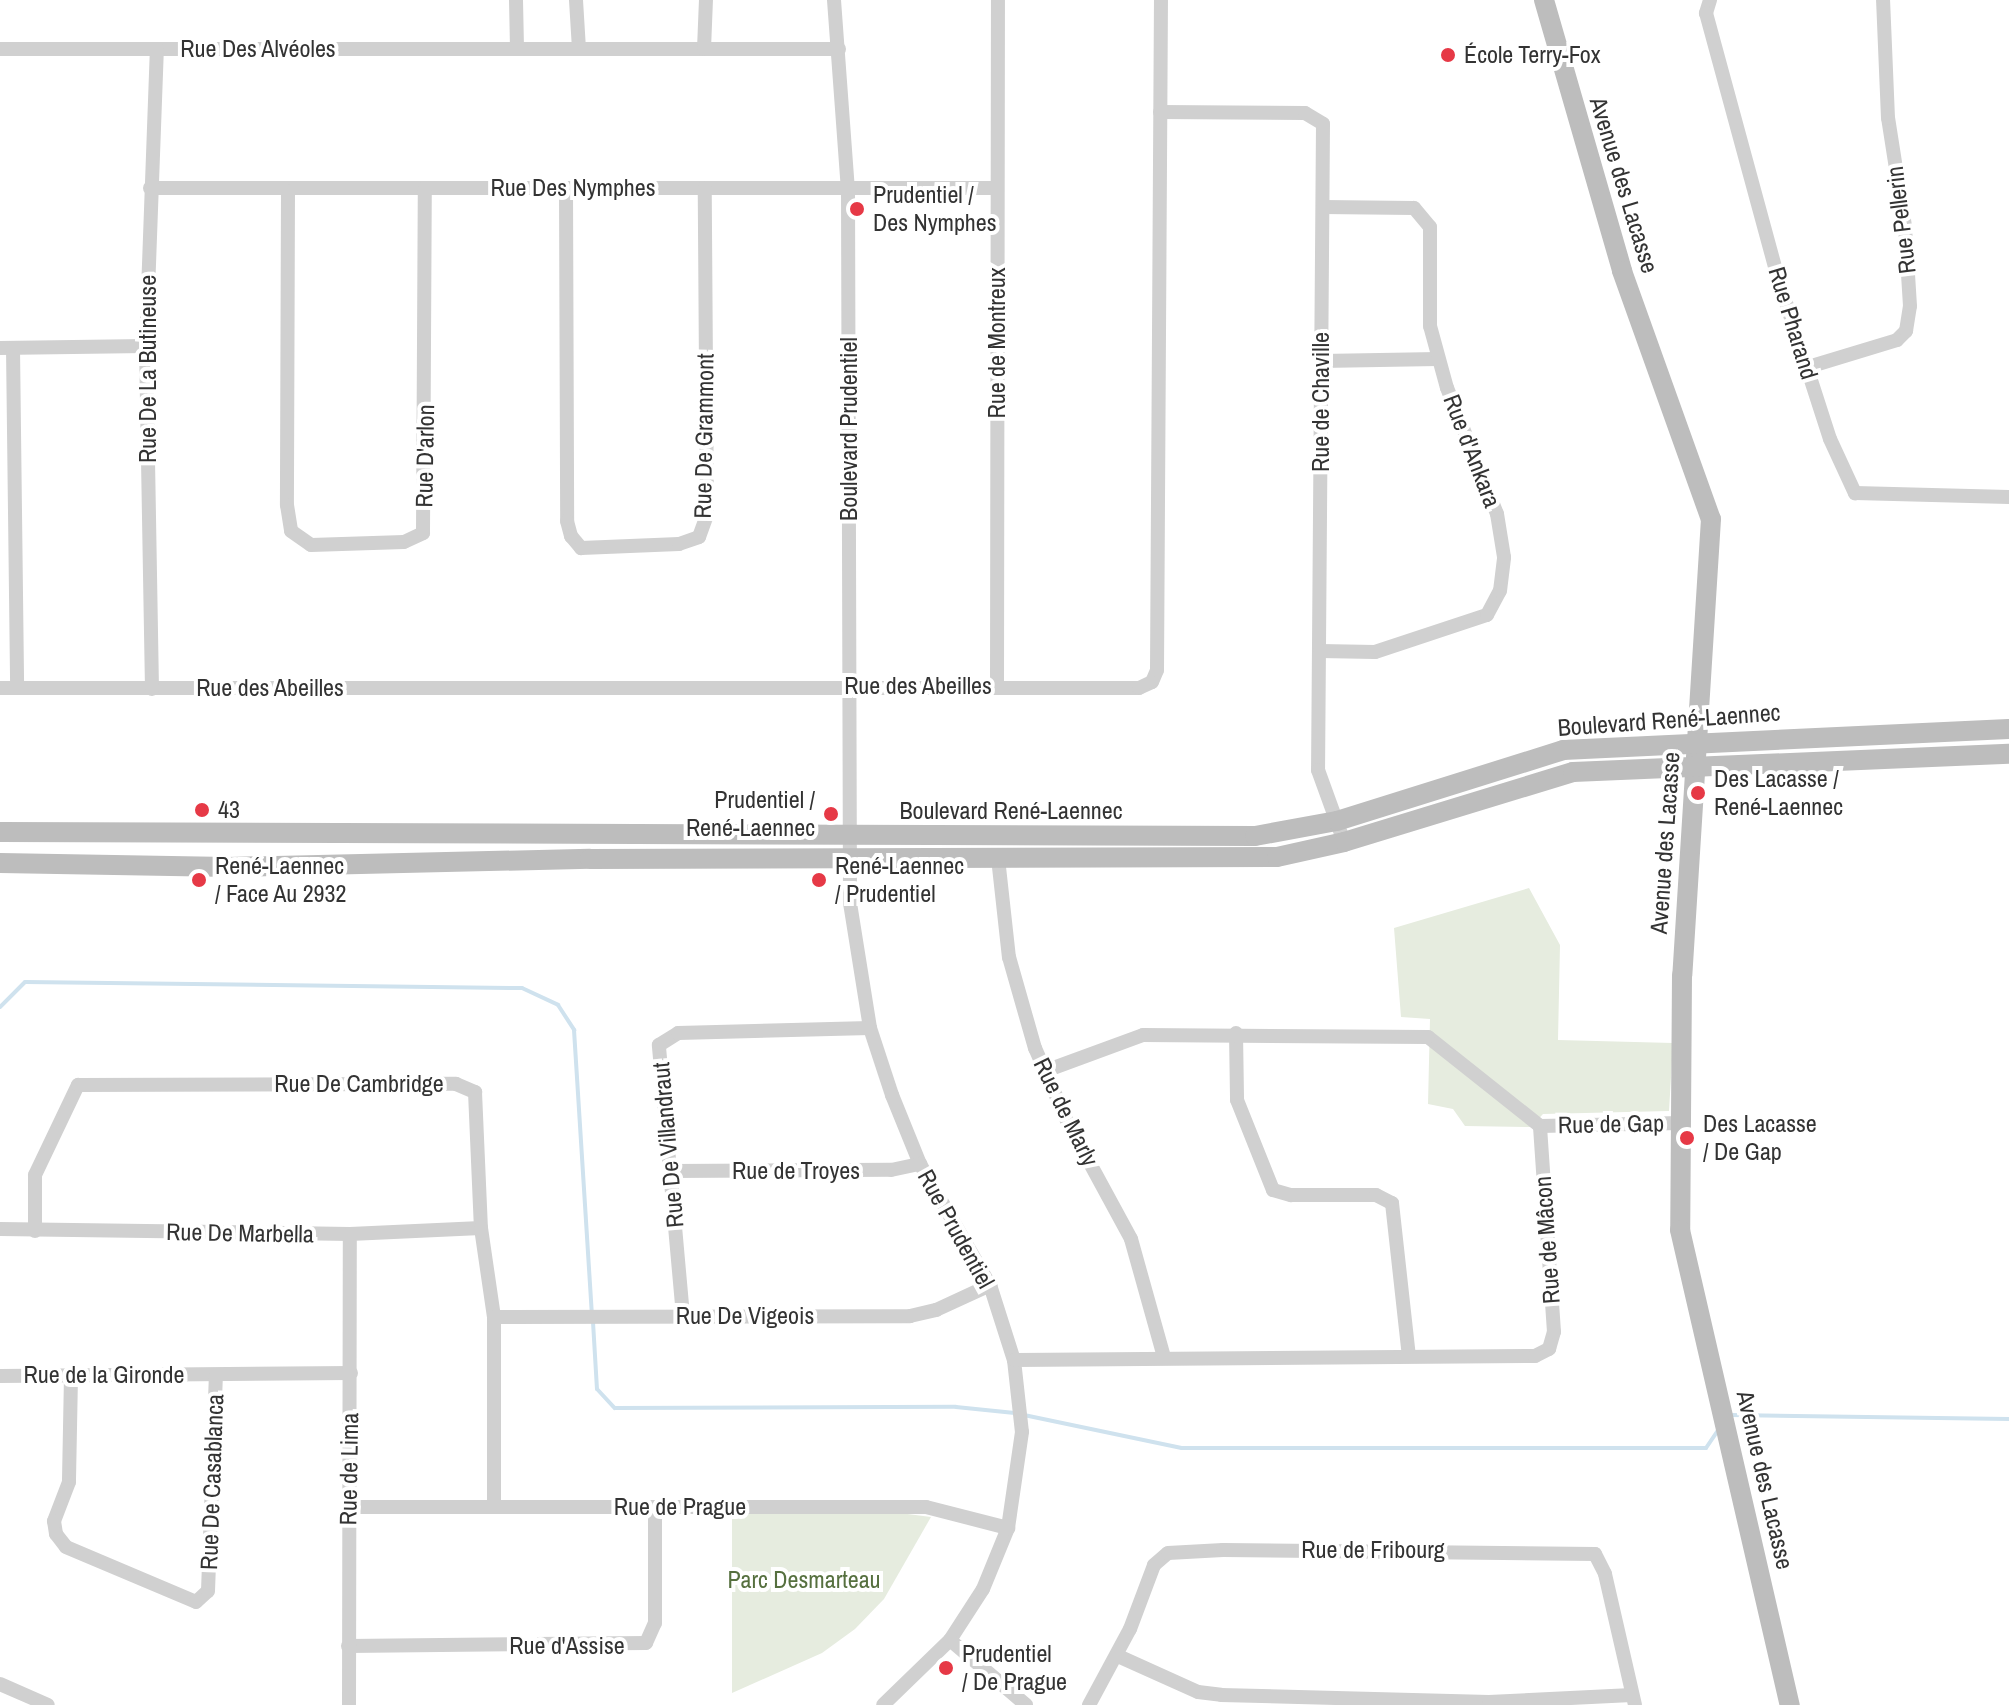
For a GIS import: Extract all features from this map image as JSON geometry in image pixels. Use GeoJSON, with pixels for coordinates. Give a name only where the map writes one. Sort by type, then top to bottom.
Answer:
{"type":"FeatureCollection","features":[{"type":"Feature","properties":{"kind":"street"},"geometry":{"type":"LineString","coordinates":[[516,0],[517,49]]}},
{"type":"Feature","properties":{"kind":"street"},"geometry":{"type":"LineString","coordinates":[[576,0],[579,49]]}},
{"type":"Feature","properties":{"kind":"street"},"geometry":{"type":"LineString","coordinates":[[704,49],[706,0]]}},
{"type":"Feature","properties":{"kind":"street","name":"Boulevard Prudentiel"},"geometry":{"type":"LineString","coordinates":[[834,0],[848,189],[851,686],[848,848]]}},
{"type":"Feature","properties":{"kind":"street","name":"Rue de Montreux"},"geometry":{"type":"LineString","coordinates":[[997,687],[998,0]]}},
{"type":"Feature","properties":{"kind":"street","name":"Rue des Abeilles"},"geometry":{"type":"LineString","coordinates":[[0,688],[1139,688],[1152,682],[1157,670],[1161,0]]}},
{"type":"Feature","properties":{"kind":"street","name":"Avenue des Lacasse"},"geometry":{"type":"LineString","coordinates":[[1544,0],[1622,271],[1711,519],[1682,975],[1680,1230],[1790,1705]]}},
{"type":"Feature","properties":{"kind":"street","name":"Rue Pharand"},"geometry":{"type":"LineString","coordinates":[[1710,0],[1706,13],[1805,368],[1855,493],[2009,497]]}},
{"type":"Feature","properties":{"kind":"street","name":"Rue Pellerin"},"geometry":{"type":"LineString","coordinates":[[1805,368],[1897,340],[1906,331],[1910,306],[1905,226],[1888,118],[1883,0]]}},
{"type":"Feature","properties":{"kind":"street","name":"Rue Des Alvéoles"},"geometry":{"type":"LineString","coordinates":[[0,49],[839,49]]}},
{"type":"Feature","properties":{"kind":"street","name":"Rue De La Butineuse"},"geometry":{"type":"LineString","coordinates":[[152,689],[146,346],[157,49]]}},
{"type":"Feature","properties":{"kind":"street","name":"Rue de Chaville"},"geometry":{"type":"LineString","coordinates":[[1160,112],[1305,113],[1323,124],[1318,770],[1344,842]]}},
{"type":"Feature","properties":{"kind":"street","name":"Rue Des Nymphes"},"geometry":{"type":"LineString","coordinates":[[150,188],[288,191],[425,188],[996,188]]}},
{"type":"Feature","properties":{"kind":"street","name":"Rue D'arlon"},"geometry":{"type":"LineString","coordinates":[[288,191],[287,505],[291,531],[311,545],[404,542],[423,533],[425,188]]}},
{"type":"Feature","properties":{"kind":"street","name":"Rue De Grammont"},"geometry":{"type":"LineString","coordinates":[[566,188],[567,521],[571,536],[581,548],[679,544],[699,537],[707,515],[705,188]]}},
{"type":"Feature","properties":{"kind":"street","name":"Rue d'Ankara"},"geometry":{"type":"LineString","coordinates":[[1320,651],[1375,652],[1487,615],[1495,604],[1502,534],[1438,359],[1430,326],[1430,227],[1414,208],[1323,207]]}},
{"type":"Feature","properties":{"kind":"street"},"geometry":{"type":"LineString","coordinates":[[17,688],[7,348],[146,346]]}},
{"type":"Feature","properties":{"kind":"street"},"geometry":{"type":"LineString","coordinates":[[1321,361],[1438,359]]}},
{"type":"Feature","properties":{"kind":"street","name":"Boulevard René-Laennec"},"geometry":{"type":"LineString","coordinates":[[0,863],[228,867],[1255,836],[1337,821],[1563,750],[2009,729]]}},
{"type":"Feature","properties":{"kind":"street","name":"Boulevard René-Laennec"},"geometry":{"type":"LineString","coordinates":[[0,832],[848,848],[998,858],[1277,857],[1344,842],[1573,772],[2009,754]]}},
{"type":"Feature","properties":{"kind":"street","name":"Rue Prudentiel"},"geometry":{"type":"LineString","coordinates":[[848,848],[870,1028],[920,1164],[990,1285],[1014,1360],[1022,1432],[1008,1528],[983,1589],[950,1640],[883,1705]]}},
{"type":"Feature","properties":{"kind":"street","name":"Rue de Marly"},"geometry":{"type":"LineString","coordinates":[[998,858],[1009,957],[1045,1071],[1131,1239],[1164,1357]]}},
{"type":"Feature","properties":{"kind":"street","name":"Rue De Villandraut"},"geometry":{"type":"LineString","coordinates":[[683,1316],[659,1045],[678,1033],[870,1028]]}},
{"type":"Feature","properties":{"kind":"street"},"geometry":{"type":"LineString","coordinates":[[1045,1071],[1143,1035],[1236,1033],[1428,1037],[1540,1126]]}},
{"type":"Feature","properties":{"kind":"street"},"geometry":{"type":"LineString","coordinates":[[1236,1033],[1237,1100],[1273,1190],[1291,1195],[1376,1195],[1392,1203],[1409,1356]]}},
{"type":"Feature","properties":{"kind":"street","name":"Rue De Cambridge"},"geometry":{"type":"LineString","coordinates":[[35,1231],[35,1175],[78,1085],[456,1084],[475,1092],[481,1228],[494,1317],[494,1507]]}},
{"type":"Feature","properties":{"kind":"street","name":"Rue de Gap"},"geometry":{"type":"LineString","coordinates":[[1540,1126],[1681,1123]]}},
{"type":"Feature","properties":{"kind":"street","name":"Rue de Mâcon"},"geometry":{"type":"LineString","coordinates":[[1014,1360],[1535,1356],[1553,1343],[1540,1126]]}},
{"type":"Feature","properties":{"kind":"street","name":"Rue de Troyes"},"geometry":{"type":"LineString","coordinates":[[671,1171],[891,1170],[920,1164]]}},
{"type":"Feature","properties":{"kind":"street","name":"Rue De Marbella"},"geometry":{"type":"LineString","coordinates":[[0,1229],[350,1234],[481,1228]]}},
{"type":"Feature","properties":{"kind":"street","name":"Rue de Lima"},"geometry":{"type":"LineString","coordinates":[[349,1705],[350,1234]]}},
{"type":"Feature","properties":{"kind":"street","name":"Rue De Vigeois"},"geometry":{"type":"LineString","coordinates":[[494,1317],[910,1316],[936,1310],[990,1285]]}},
{"type":"Feature","properties":{"kind":"street","name":"Rue de la Gironde"},"geometry":{"type":"LineString","coordinates":[[0,1376],[351,1373]]}},
{"type":"Feature","properties":{"kind":"street","name":"Rue De Casablanca"},"geometry":{"type":"LineString","coordinates":[[71,1376],[69,1482],[54,1521],[56,1534],[66,1547],[196,1602],[208,1591],[216,1375]]}},
{"type":"Feature","properties":{"kind":"street","name":"Rue de Prague"},"geometry":{"type":"LineString","coordinates":[[348,1507],[926,1507],[1008,1528]]}},
{"type":"Feature","properties":{"kind":"street","name":"Rue d'Assise"},"geometry":{"type":"LineString","coordinates":[[348,1646],[646,1643],[655,1623],[655,1507]]}},
{"type":"Feature","properties":{"kind":"street","name":"Rue de Fribourg"},"geometry":{"type":"LineString","coordinates":[[1089,1705],[1118,1656],[1154,1565],[1168,1553],[1573,1550],[1595,1554],[1605,1574],[1634,1700]]}},
{"type":"Feature","properties":{"kind":"street"},"geometry":{"type":"LineString","coordinates":[[950,1640],[1026,1705]]}},
{"type":"Feature","properties":{"kind":"street"},"geometry":{"type":"LineString","coordinates":[[1118,1656],[1198,1692],[1489,1703],[1634,1700]]}},
{"type":"Feature","properties":{"kind":"street"},"geometry":{"type":"LineString","coordinates":[[0,1684],[48,1705]]}},
{"type":"Feature","properties":{"kind":"green space"},"geometry":{"type":"Polygon","coordinates":[[[1529,888],[1560,945],[1558,1040],[1673,1043],[1669,1111],[1543,1114],[1531,1127],[1465,1126],[1453,1109],[1428,1104],[1430,1019],[1401,1017],[1394,928],[1529,888]]]}},
{"type":"Feature","properties":{"kind":"green space","name":"Parc Desmarteau"},"geometry":{"type":"Polygon","coordinates":[[[732,1511],[884,1511],[931,1517],[884,1599],[855,1629],[822,1653],[732,1693],[732,1511]]]}},
{"type":"Feature","properties":{"kind":"waterway"},"geometry":{"type":"LineString","coordinates":[[0,1007],[25,982],[522,988],[558,1005],[574,1030],[592,1313]]}},
{"type":"Feature","properties":{"kind":"waterway"},"geometry":{"type":"LineString","coordinates":[[593,1322],[597,1389],[615,1408],[956,1407],[1015,1413]]}},
{"type":"Feature","properties":{"kind":"waterway"},"geometry":{"type":"LineString","coordinates":[[1024,1415],[1182,1448],[1706,1448],[1718,1430]]}},
{"type":"Feature","properties":{"kind":"waterway"},"geometry":{"type":"LineString","coordinates":[[1731,1415],[2009,1419]]}},
{"type":"Feature","properties":{"kind":"place","name":"École Terry-Fox"},"geometry":{"type":"Point","coordinates":[1448,55]}},
{"type":"Feature","properties":{"kind":"place","name":"Prudentiel / Des Nymphes"},"geometry":{"type":"Point","coordinates":[857,209]}},
{"type":"Feature","properties":{"kind":"place","name":"Des Lacasse / René-Laennec"},"geometry":{"type":"Point","coordinates":[1698,793]}},
{"type":"Feature","properties":{"kind":"place","name":"43"},"geometry":{"type":"Point","coordinates":[202,810]}},
{"type":"Feature","properties":{"kind":"place","name":"Prudentiel / René-Laennec"},"geometry":{"type":"Point","coordinates":[831,814]}},
{"type":"Feature","properties":{"kind":"place","name":"René-Laennec / Face Au 2932"},"geometry":{"type":"Point","coordinates":[199,880]}},
{"type":"Feature","properties":{"kind":"place","name":"René-Laennec / Prudentiel"},"geometry":{"type":"Point","coordinates":[819,880]}},
{"type":"Feature","properties":{"kind":"place","name":"Des Lacasse / De Gap"},"geometry":{"type":"Point","coordinates":[1687,1138]}},
{"type":"Feature","properties":{"kind":"place","name":"Prudentiel / De Prague"},"geometry":{"type":"Point","coordinates":[946,1668]}}]}
